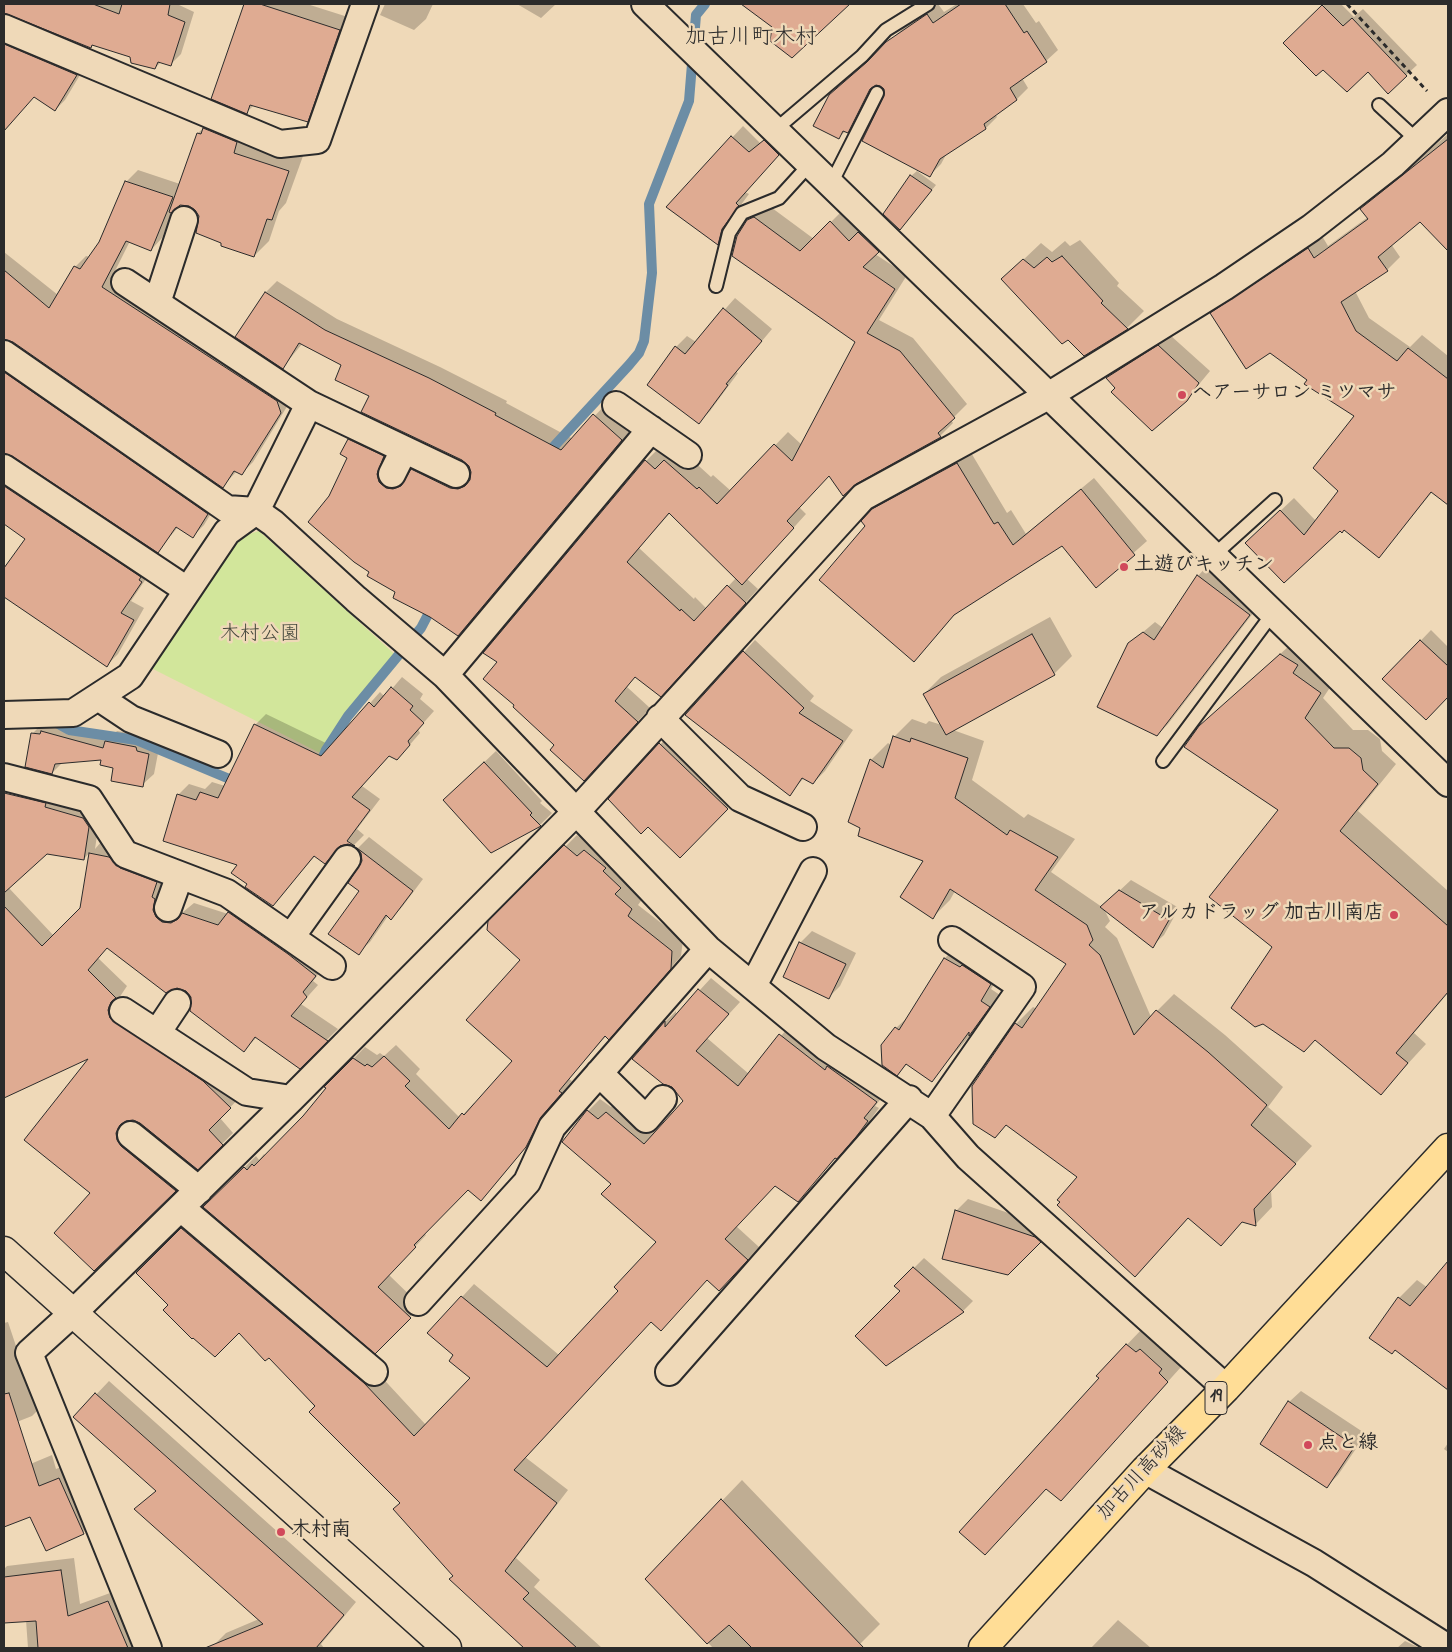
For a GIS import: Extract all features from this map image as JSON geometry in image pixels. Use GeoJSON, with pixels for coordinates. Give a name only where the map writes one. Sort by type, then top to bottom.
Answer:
{"type":"FeatureCollection","features":[{"type":"Feature","properties":{"kind":"main road","name":"加古川高砂線"},"geometry":{"type":"LineString","coordinates":[[983,1648],[1145,1470],[1226,1388],[1448,1148]]}},
{"type":"Feature","properties":{"kind":"street"},"geometry":{"type":"LineString","coordinates":[[4,28],[280,144],[317,140],[365,4]]}},
{"type":"Feature","properties":{"kind":"street"},"geometry":{"type":"LineString","coordinates":[[645,4],[1448,783]]}},
{"type":"Feature","properties":{"kind":"street"},"geometry":{"type":"LineString","coordinates":[[148,1648],[29,1353],[181,1208],[576,812],[863,497],[1048,396],[1224,288],[1295,239],[1392,164],[1448,113]]}},
{"type":"Feature","properties":{"kind":"street"},"geometry":{"type":"LineString","coordinates":[[157,303],[184,220]]}},
{"type":"Feature","properties":{"kind":"street"},"geometry":{"type":"LineString","coordinates":[[124,282],[309,404],[456,474]]}},
{"type":"Feature","properties":{"kind":"street"},"geometry":{"type":"LineString","coordinates":[[4,354],[227,509],[256,511],[273,523],[356,599],[445,675],[708,949],[826,1047],[932,1116],[968,1158],[1226,1388]]}},
{"type":"Feature","properties":{"kind":"street"},"geometry":{"type":"LineString","coordinates":[[4,715],[73,713],[130,676],[227,532],[256,511],[309,404]]}},
{"type":"Feature","properties":{"kind":"street"},"geometry":{"type":"LineString","coordinates":[[616,405],[688,455]]}},
{"type":"Feature","properties":{"kind":"street"},"geometry":{"type":"LineString","coordinates":[[445,675],[652,429]]}},
{"type":"Feature","properties":{"kind":"street"},"geometry":{"type":"LineString","coordinates":[[392,474],[404,450]]}},
{"type":"Feature","properties":{"kind":"street"},"geometry":{"type":"LineString","coordinates":[[4,468],[187,590]]}},
{"type":"Feature","properties":{"kind":"street"},"geometry":{"type":"LineString","coordinates":[[98,697],[131,720],[218,754]]}},
{"type":"Feature","properties":{"kind":"street"},"geometry":{"type":"LineString","coordinates":[[660,718],[740,798],[803,827]]}},
{"type":"Feature","properties":{"kind":"street"},"geometry":{"type":"LineString","coordinates":[[4,777],[89,799],[125,854],[227,893],[332,966]]}},
{"type":"Feature","properties":{"kind":"street"},"geometry":{"type":"LineString","coordinates":[[291,938],[347,859]]}},
{"type":"Feature","properties":{"kind":"street"},"geometry":{"type":"LineString","coordinates":[[753,986],[813,872]]}},
{"type":"Feature","properties":{"kind":"street"},"geometry":{"type":"LineString","coordinates":[[168,908],[180,875]]}},
{"type":"Feature","properties":{"kind":"street"},"geometry":{"type":"LineString","coordinates":[[932,1116],[1022,986],[952,940]]}},
{"type":"Feature","properties":{"kind":"street"},"geometry":{"type":"LineString","coordinates":[[418,1302],[528,1182],[552,1127],[708,949]]}},
{"type":"Feature","properties":{"kind":"street"},"geometry":{"type":"LineString","coordinates":[[157,1032],[177,1004]]}},
{"type":"Feature","properties":{"kind":"street"},"geometry":{"type":"LineString","coordinates":[[123,1010],[247,1092],[291,1099]]}},
{"type":"Feature","properties":{"kind":"street"},"geometry":{"type":"LineString","coordinates":[[599,1073],[646,1119],[663,1099]]}},
{"type":"Feature","properties":{"kind":"street"},"geometry":{"type":"LineString","coordinates":[[669,1372],[909,1100]]}},
{"type":"Feature","properties":{"kind":"street"},"geometry":{"type":"LineString","coordinates":[[131,1135],[199,1190]]}},
{"type":"Feature","properties":{"kind":"street"},"geometry":{"type":"LineString","coordinates":[[181,1208],[374,1372]]}},
{"type":"Feature","properties":{"kind":"street"},"geometry":{"type":"LineString","coordinates":[[4,1251],[447,1648]]}},
{"type":"Feature","properties":{"kind":"street"},"geometry":{"type":"LineString","coordinates":[[1145,1470],[1314,1563],[1448,1648]]}},
{"type":"Feature","properties":{"kind":"lane"},"geometry":{"type":"LineString","coordinates":[[775,130],[862,56],[886,30],[928,4]]}},
{"type":"Feature","properties":{"kind":"lane"},"geometry":{"type":"LineString","coordinates":[[831,184],[878,93]]}},
{"type":"Feature","properties":{"kind":"lane"},"geometry":{"type":"LineString","coordinates":[[1379,105],[1418,141]]}},
{"type":"Feature","properties":{"kind":"lane"},"geometry":{"type":"LineString","coordinates":[[716,286],[729,233],[742,213],[779,198],[810,164]]}},
{"type":"Feature","properties":{"kind":"lane"},"geometry":{"type":"LineString","coordinates":[[1213,556],[1275,500]]}},
{"type":"Feature","properties":{"kind":"lane"},"geometry":{"type":"LineString","coordinates":[[1163,761],[1273,613]]}},
{"type":"Feature","properties":{"kind":"path"},"geometry":{"type":"LineString","coordinates":[[1347,4],[1448,113]]}},
{"type":"Feature","properties":{"kind":"green space","name":"木村公園"},"geometry":{"type":"Polygon","coordinates":[[[259,531],[401,660],[320,753],[149,667],[230,540],[259,531]]]}},
{"type":"Feature","properties":{"kind":"building"},"geometry":{"type":"Polygon","coordinates":[[[4,4],[93,4],[119,14],[122,4],[170,4],[168,15],[185,22],[171,66],[158,62],[155,69],[131,63],[130,57],[92,45],[91,48],[4,13],[4,4]]]}},
{"type":"Feature","properties":{"kind":"building"},"geometry":{"type":"Polygon","coordinates":[[[244,4],[260,4],[340,30],[308,122],[250,105],[247,114],[211,99],[244,4]]]}},
{"type":"Feature","properties":{"kind":"building"},"geometry":{"type":"Polygon","coordinates":[[[741,4],[850,4],[792,58],[770,41],[772,27],[741,4]]]}},
{"type":"Feature","properties":{"kind":"building"},"geometry":{"type":"Polygon","coordinates":[[[961,4],[1005,4],[1024,33],[1027,31],[1047,62],[1010,88],[1017,100],[984,124],[986,129],[940,159],[930,177],[862,141],[884,96],[884,89],[880,86],[876,85],[870,89],[848,133],[843,131],[839,139],[813,126],[829,95],[867,62],[886,42],[927,14],[933,23],[961,4]]]}},
{"type":"Feature","properties":{"kind":"building"},"geometry":{"type":"Polygon","coordinates":[[[1322,5],[1343,26],[1352,18],[1407,76],[1388,94],[1368,72],[1347,92],[1323,70],[1316,76],[1283,43],[1322,5]]]}},
{"type":"Feature","properties":{"kind":"building"},"geometry":{"type":"Polygon","coordinates":[[[4,44],[77,75],[55,111],[34,97],[4,131],[4,44]]]}},
{"type":"Feature","properties":{"kind":"building"},"geometry":{"type":"Polygon","coordinates":[[[203,128],[237,142],[234,153],[289,171],[272,220],[267,219],[254,257],[221,246],[221,243],[196,233],[199,216],[189,206],[180,205],[171,213],[169,212],[197,133],[201,134],[203,128]]]}},
{"type":"Feature","properties":{"kind":"building"},"geometry":{"type":"Polygon","coordinates":[[[731,136],[749,152],[764,140],[779,155],[736,203],[739,206],[722,229],[718,245],[666,207],[731,136]]]}},
{"type":"Feature","properties":{"kind":"building"},"geometry":{"type":"Polygon","coordinates":[[[1448,139],[1448,251],[1420,222],[1378,257],[1388,271],[1341,302],[1356,331],[1397,361],[1408,348],[1448,379],[1448,505],[1431,492],[1379,558],[1344,530],[1342,533],[1340,531],[1284,583],[1245,543],[1280,510],[1304,535],[1338,491],[1313,468],[1354,416],[1304,384],[1307,380],[1270,353],[1246,369],[1210,313],[1308,248],[1314,258],[1368,219],[1360,209],[1448,139]]]}},
{"type":"Feature","properties":{"kind":"building"},"geometry":{"type":"Polygon","coordinates":[[[910,175],[932,190],[900,230],[883,214],[910,175]]]}},
{"type":"Feature","properties":{"kind":"building"},"geometry":{"type":"Polygon","coordinates":[[[125,181],[173,197],[151,251],[126,241],[102,287],[277,401],[281,413],[242,475],[234,471],[223,488],[13,342],[4,339],[4,270],[49,308],[74,266],[80,269],[99,242],[125,181]]]}},
{"type":"Feature","properties":{"kind":"building"},"geometry":{"type":"Polygon","coordinates":[[[754,217],[800,251],[830,221],[849,241],[858,232],[879,252],[863,267],[895,289],[867,333],[900,351],[955,418],[938,433],[941,437],[856,484],[843,496],[829,476],[787,521],[794,528],[742,585],[669,513],[627,562],[680,611],[681,609],[694,621],[727,585],[746,603],[661,697],[635,677],[615,701],[638,722],[584,781],[550,750],[554,745],[513,707],[514,705],[483,679],[497,662],[483,653],[645,460],[655,469],[664,460],[697,489],[699,487],[717,504],[774,444],[792,461],[855,342],[732,256],[737,236],[747,220],[754,217]]]}},
{"type":"Feature","properties":{"kind":"building"},"geometry":{"type":"Polygon","coordinates":[[[1062,256],[1103,301],[1101,303],[1128,329],[1084,356],[1068,340],[1062,344],[1001,279],[1023,259],[1034,268],[1047,257],[1052,262],[1062,256]]]}},
{"type":"Feature","properties":{"kind":"building"},"geometry":{"type":"Polygon","coordinates":[[[265,292],[325,330],[429,378],[561,450],[593,414],[622,440],[458,636],[430,617],[393,598],[395,592],[367,576],[369,572],[354,562],[308,522],[329,496],[347,458],[340,454],[348,439],[384,456],[377,474],[379,482],[386,488],[393,489],[401,486],[411,469],[450,488],[458,489],[465,486],[470,480],[471,472],[469,466],[462,460],[361,412],[369,396],[335,380],[341,365],[299,343],[283,369],[235,337],[265,292]]]}},
{"type":"Feature","properties":{"kind":"building"},"geometry":{"type":"Polygon","coordinates":[[[723,308],[762,341],[726,384],[728,385],[699,424],[647,385],[675,346],[685,354],[723,308]]]}},
{"type":"Feature","properties":{"kind":"building"},"geometry":{"type":"Polygon","coordinates":[[[1158,345],[1199,383],[1187,401],[1152,431],[1111,392],[1115,388],[1106,378],[1158,345]]]}},
{"type":"Feature","properties":{"kind":"building"},"geometry":{"type":"Polygon","coordinates":[[[4,372],[208,514],[193,538],[176,527],[158,553],[12,456],[4,453],[4,372]]]}},
{"type":"Feature","properties":{"kind":"building"},"geometry":{"type":"Polygon","coordinates":[[[957,463],[994,524],[998,522],[1013,545],[1081,489],[1135,555],[1096,588],[1062,546],[954,615],[914,662],[819,580],[865,526],[861,521],[872,509],[957,463]]]}},
{"type":"Feature","properties":{"kind":"building"},"geometry":{"type":"Polygon","coordinates":[[[4,486],[141,577],[139,580],[142,582],[121,613],[134,620],[107,667],[4,597],[4,568],[25,539],[4,524],[4,486]]]}},
{"type":"Feature","properties":{"kind":"building"},"geometry":{"type":"Polygon","coordinates":[[[1197,575],[1250,615],[1157,736],[1097,707],[1128,643],[1143,632],[1154,640],[1197,575]]]}},
{"type":"Feature","properties":{"kind":"building"},"geometry":{"type":"Polygon","coordinates":[[[1032,634],[1055,675],[946,735],[923,694],[1032,634]]]}},
{"type":"Feature","properties":{"kind":"building"},"geometry":{"type":"Polygon","coordinates":[[[1420,640],[1448,666],[1448,697],[1426,720],[1382,679],[1420,640]]]}},
{"type":"Feature","properties":{"kind":"building"},"geometry":{"type":"Polygon","coordinates":[[[743,651],[804,708],[799,713],[843,741],[813,784],[802,778],[790,796],[685,715],[743,651]]]}},
{"type":"Feature","properties":{"kind":"building"},"geometry":{"type":"Polygon","coordinates":[[[1280,654],[1298,665],[1293,673],[1321,693],[1305,718],[1334,748],[1349,748],[1361,758],[1363,770],[1378,784],[1340,831],[1448,926],[1448,992],[1396,1053],[1408,1063],[1381,1095],[1315,1040],[1304,1052],[1263,1024],[1255,1027],[1231,1008],[1272,947],[1209,897],[1278,810],[1184,747],[1199,726],[1280,654]]]}},
{"type":"Feature","properties":{"kind":"building"},"geometry":{"type":"Polygon","coordinates":[[[391,687],[413,706],[410,710],[424,723],[408,741],[410,745],[397,760],[389,756],[352,797],[370,810],[347,841],[355,846],[348,844],[340,846],[325,864],[314,856],[273,906],[245,887],[247,884],[231,873],[237,865],[163,841],[177,794],[196,800],[200,792],[218,798],[254,724],[321,756],[369,702],[374,707],[391,687]]]}},
{"type":"Feature","properties":{"kind":"building"},"geometry":{"type":"Polygon","coordinates":[[[41,731],[103,748],[105,741],[136,747],[137,751],[149,754],[143,787],[111,781],[113,768],[100,765],[101,760],[55,764],[52,774],[25,767],[31,733],[40,734],[41,731]]]}},
{"type":"Feature","properties":{"kind":"building"},"geometry":{"type":"Polygon","coordinates":[[[893,736],[910,742],[911,738],[968,758],[955,798],[1007,835],[1010,830],[1058,857],[1035,890],[1087,925],[1093,940],[1089,945],[1100,955],[1134,1035],[1156,1010],[1208,1052],[1267,1105],[1251,1125],[1296,1164],[1254,1209],[1256,1226],[1242,1222],[1221,1246],[1188,1218],[1135,1277],[1057,1205],[1060,1202],[1057,1200],[1077,1177],[1006,1125],[995,1138],[973,1124],[972,1086],[1015,1023],[1022,1028],[1066,964],[950,889],[933,919],[900,897],[923,861],[858,836],[860,828],[848,822],[870,759],[883,768],[893,736]]]}},
{"type":"Feature","properties":{"kind":"building"},"geometry":{"type":"Polygon","coordinates":[[[659,743],[728,809],[680,858],[648,827],[641,834],[608,799],[659,743]]]}},
{"type":"Feature","properties":{"kind":"building"},"geometry":{"type":"Polygon","coordinates":[[[484,762],[532,813],[530,815],[541,826],[491,853],[443,800],[484,762]]]}},
{"type":"Feature","properties":{"kind":"building"},"geometry":{"type":"Polygon","coordinates":[[[4,793],[46,803],[45,807],[83,818],[89,827],[84,860],[47,854],[4,893],[4,793]]]}},
{"type":"Feature","properties":{"kind":"building"},"geometry":{"type":"Polygon","coordinates":[[[564,845],[577,856],[584,850],[606,868],[603,871],[621,888],[615,894],[632,909],[628,916],[672,951],[671,969],[609,1040],[605,1036],[559,1091],[562,1093],[541,1117],[526,1147],[481,1201],[468,1190],[414,1245],[416,1247],[378,1287],[411,1318],[375,1354],[203,1207],[244,1167],[247,1170],[252,1164],[254,1166],[303,1116],[326,1088],[324,1087],[353,1058],[365,1066],[367,1064],[372,1067],[384,1056],[410,1081],[405,1086],[449,1129],[462,1113],[464,1115],[512,1061],[466,1020],[520,960],[487,930],[488,921],[564,845]]]}},
{"type":"Feature","properties":{"kind":"building"},"geometry":{"type":"Polygon","coordinates":[[[357,848],[413,891],[391,920],[386,915],[359,955],[328,934],[359,891],[348,883],[362,861],[361,853],[357,848]]]}},
{"type":"Feature","properties":{"kind":"building"},"geometry":{"type":"Polygon","coordinates":[[[89,853],[109,857],[120,868],[157,882],[152,897],[155,899],[153,910],[156,917],[162,922],[171,923],[178,919],[182,913],[218,925],[228,912],[316,976],[303,992],[307,997],[291,1016],[328,1041],[300,1069],[255,1037],[244,1052],[190,1011],[191,997],[186,991],[177,988],[166,993],[107,948],[88,970],[116,998],[111,1002],[108,1010],[110,1018],[203,1081],[231,1108],[209,1130],[223,1145],[198,1170],[140,1123],[133,1120],[126,1121],[120,1125],[116,1133],[117,1140],[121,1146],[176,1191],[94,1271],[54,1233],[90,1193],[24,1140],[88,1059],[4,1098],[4,906],[42,946],[80,908],[89,853]]]}},
{"type":"Feature","properties":{"kind":"building"},"geometry":{"type":"Polygon","coordinates":[[[1119,890],[1169,920],[1153,948],[1100,907],[1119,890]]]}},
{"type":"Feature","properties":{"kind":"building"},"geometry":{"type":"Polygon","coordinates":[[[799,942],[846,964],[829,999],[783,977],[799,942]]]}},
{"type":"Feature","properties":{"kind":"building"},"geometry":{"type":"Polygon","coordinates":[[[944,958],[960,967],[962,965],[991,984],[981,1001],[990,1007],[932,1082],[906,1064],[897,1076],[882,1065],[881,1045],[895,1027],[899,1030],[944,958]]]}},
{"type":"Feature","properties":{"kind":"building"},"geometry":{"type":"Polygon","coordinates":[[[698,989],[729,1014],[696,1051],[738,1086],[779,1034],[825,1070],[827,1066],[877,1102],[864,1118],[868,1121],[856,1137],[837,1159],[835,1158],[798,1202],[775,1186],[725,1239],[748,1260],[719,1291],[707,1280],[661,1331],[651,1322],[514,1470],[557,1503],[505,1571],[529,1593],[523,1599],[577,1648],[524,1648],[449,1579],[453,1576],[393,1509],[400,1503],[309,1412],[315,1406],[269,1358],[265,1361],[239,1333],[215,1357],[192,1339],[163,1310],[168,1305],[136,1273],[181,1228],[364,1383],[414,1436],[470,1378],[449,1361],[453,1355],[427,1333],[461,1296],[547,1367],[618,1291],[614,1287],[656,1242],[601,1194],[611,1184],[562,1142],[587,1110],[598,1119],[606,1112],[644,1144],[683,1101],[672,1087],[663,1084],[632,1059],[665,1021],[665,1027],[698,989]]]}},
{"type":"Feature","properties":{"kind":"building"},"geometry":{"type":"Polygon","coordinates":[[[955,1210],[1035,1237],[1041,1242],[1008,1275],[942,1259],[955,1210]]]}},
{"type":"Feature","properties":{"kind":"building"},"geometry":{"type":"Polygon","coordinates":[[[1448,1261],[1448,1390],[1395,1350],[1392,1354],[1369,1338],[1398,1297],[1410,1306],[1448,1261]]]}},
{"type":"Feature","properties":{"kind":"building"},"geometry":{"type":"Polygon","coordinates":[[[913,1267],[964,1312],[886,1366],[855,1336],[900,1291],[894,1286],[913,1267]]]}},
{"type":"Feature","properties":{"kind":"building"},"geometry":{"type":"Polygon","coordinates":[[[1126,1344],[1136,1352],[1140,1349],[1162,1369],[1159,1373],[1168,1382],[1061,1501],[1046,1489],[985,1555],[959,1532],[1099,1378],[1096,1376],[1126,1344]]]}},
{"type":"Feature","properties":{"kind":"building"},"geometry":{"type":"Polygon","coordinates":[[[9,1393],[39,1486],[59,1478],[84,1534],[46,1551],[30,1517],[4,1527],[4,1394],[9,1393]]]}},
{"type":"Feature","properties":{"kind":"building"},"geometry":{"type":"Polygon","coordinates":[[[95,1393],[344,1615],[316,1648],[205,1648],[263,1624],[134,1509],[156,1491],[73,1417],[95,1393]]]}},
{"type":"Feature","properties":{"kind":"building","name":"点と線"},"geometry":{"type":"Polygon","coordinates":[[[1288,1401],[1355,1446],[1327,1488],[1260,1444],[1288,1401]]]}},
{"type":"Feature","properties":{"kind":"building"},"geometry":{"type":"Polygon","coordinates":[[[721,1499],[864,1648],[752,1648],[729,1625],[707,1644],[645,1579],[721,1499]]]}},
{"type":"Feature","properties":{"kind":"building"},"geometry":{"type":"Polygon","coordinates":[[[61,1570],[68,1616],[108,1601],[128,1648],[38,1648],[36,1621],[4,1623],[4,1577],[61,1570]]]}},
{"type":"Feature","properties":{"kind":"waterway"},"geometry":{"type":"LineString","coordinates":[[545,456],[629,365],[639,353],[644,341],[652,273],[649,204],[689,101],[696,15],[705,4]]}},
{"type":"Feature","properties":{"kind":"waterway"},"geometry":{"type":"LineString","coordinates":[[320,764],[326,750],[348,716],[421,628],[433,605]]}},
{"type":"Feature","properties":{"kind":"waterway"},"geometry":{"type":"LineString","coordinates":[[51,720],[69,730],[136,740],[239,783]]}},
{"type":"Feature","properties":{"kind":"place","name":"ヘアーサロン ミツマサ"},"geometry":{"type":"Point","coordinates":[1182,395]}},
{"type":"Feature","properties":{"kind":"place","name":"土遊びキッチン"},"geometry":{"type":"Point","coordinates":[1124,567]}},
{"type":"Feature","properties":{"kind":"place","name":"アルカドラッグ 加古川南店"},"geometry":{"type":"Point","coordinates":[1394,915]}},
{"type":"Feature","properties":{"kind":"place","name":"点と線"},"geometry":{"type":"Point","coordinates":[1308,1445]}},
{"type":"Feature","properties":{"kind":"place","name":"木村南"},"geometry":{"type":"Point","coordinates":[281,1532]}},
{"type":"Feature","properties":{"kind":"district","name":"加古川町木村"},"geometry":{"type":"Point","coordinates":[751,39]}}]}
